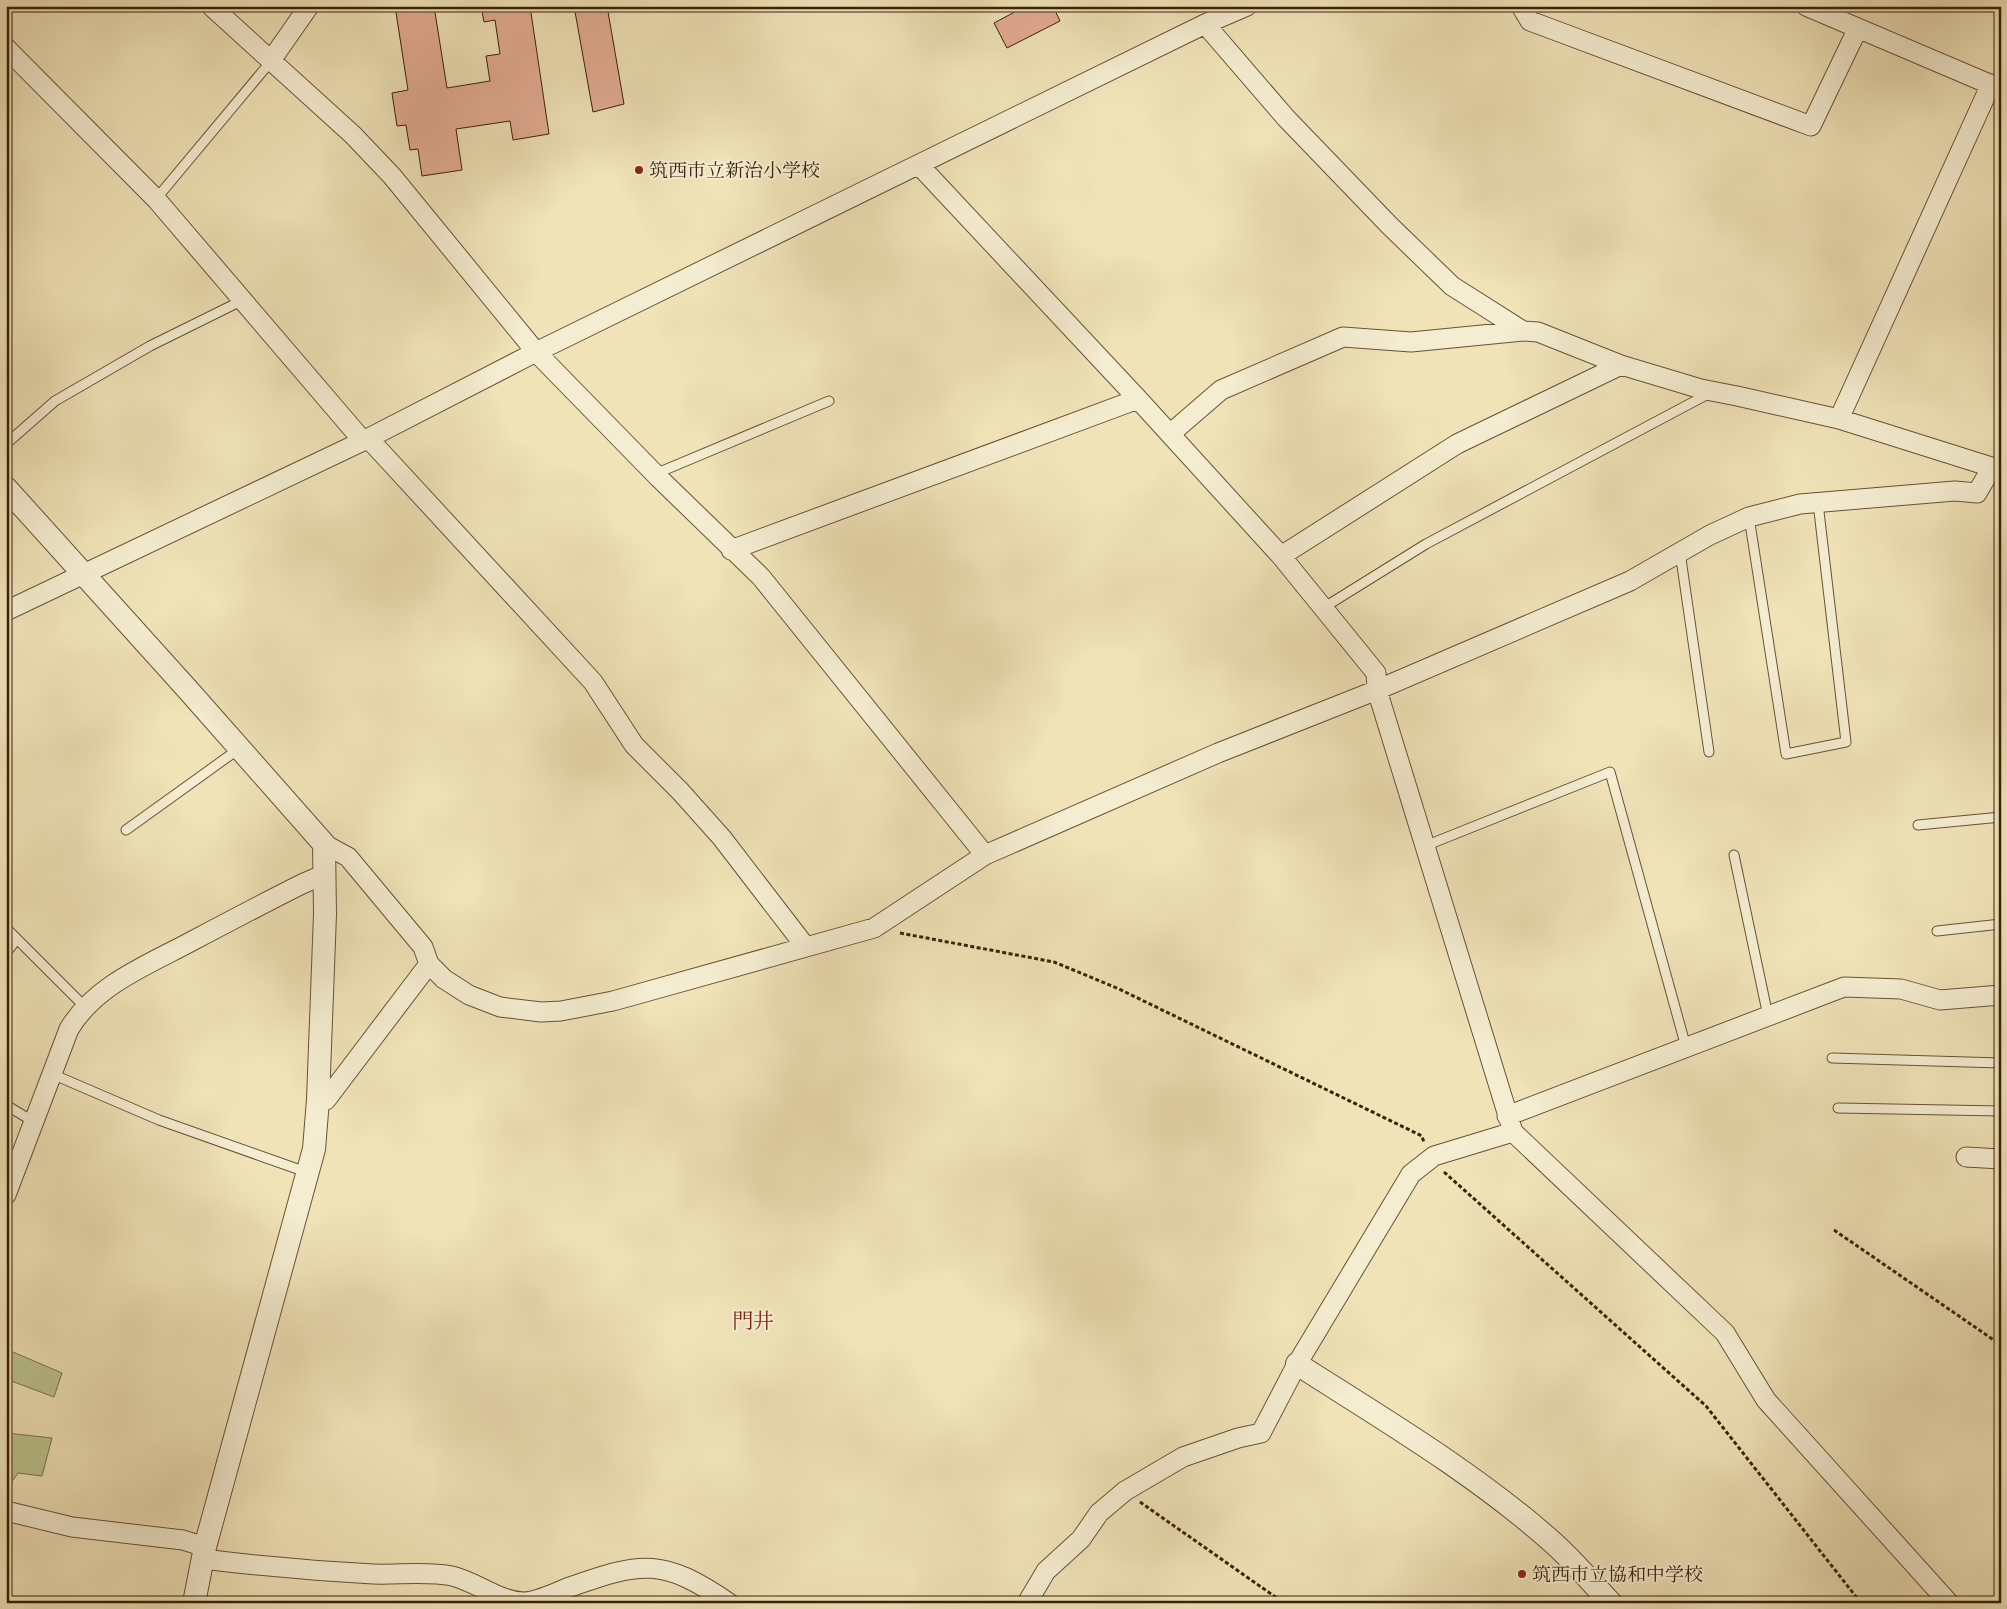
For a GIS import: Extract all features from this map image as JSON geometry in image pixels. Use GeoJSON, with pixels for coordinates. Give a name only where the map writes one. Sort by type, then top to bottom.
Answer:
{"type":"FeatureCollection","features":[{"type":"Feature","properties":{"kind":"street"},"geometry":{"type":"LineString","coordinates":[[210,6],[353,135],[392,176],[536,352],[655,474],[761,578],[985,855]]}},
{"type":"Feature","properties":{"kind":"street"},"geometry":{"type":"LineString","coordinates":[[272,60],[309,6]]}},
{"type":"Feature","properties":{"kind":"street"},"geometry":{"type":"LineString","coordinates":[[1521,6],[1530,21],[1811,126],[1858,28]]}},
{"type":"Feature","properties":{"kind":"street"},"geometry":{"type":"LineString","coordinates":[[6,611],[366,440],[536,352],[1236,8]]}},
{"type":"Feature","properties":{"kind":"street"},"geometry":{"type":"LineString","coordinates":[[1814,8],[1996,87],[1839,419]]}},
{"type":"Feature","properties":{"kind":"street"},"geometry":{"type":"LineString","coordinates":[[1206,24],[1286,118],[1438,273],[1452,286],[1523,331]]}},
{"type":"Feature","properties":{"kind":"street"},"geometry":{"type":"LineString","coordinates":[[6,48],[156,199],[366,440],[593,682],[634,745],[680,791],[722,838],[805,946]]}},
{"type":"Feature","properties":{"kind":"street"},"geometry":{"type":"LineString","coordinates":[[919,165],[1138,399],[1281,556],[1376,673],[1377,690],[1510,1124],[1725,1333],[1766,1400],[1950,1603]]}},
{"type":"Feature","properties":{"kind":"street"},"geometry":{"type":"LineString","coordinates":[[6,488],[85,574],[324,844],[348,857],[423,947],[428,964],[444,980],[469,995],[500,1007],[541,1012],[561,1011],[613,1001],[874,928],[985,855],[1218,753],[1377,690],[1630,581],[1680,551],[1749,517],[1800,504],[1955,491],[1977,493],[1996,469],[1839,419],[1713,392],[1621,365],[1538,332],[1523,331],[1411,342],[1343,337],[1221,390],[1170,434]]}},
{"type":"Feature","properties":{"kind":"street"},"geometry":{"type":"LineString","coordinates":[[1281,556],[1457,444],[1621,365]]}},
{"type":"Feature","properties":{"kind":"street"},"geometry":{"type":"LineString","coordinates":[[731,550],[1138,399]]}},
{"type":"Feature","properties":{"kind":"street"},"geometry":{"type":"LineString","coordinates":[[194,1603],[204,1553],[314,1149],[318,1100],[325,874],[324,844]]}},
{"type":"Feature","properties":{"kind":"street"},"geometry":{"type":"LineString","coordinates":[[6,1195],[69,1029],[90,1001],[122,978],[302,884],[325,874]]}},
{"type":"Feature","properties":{"kind":"street"},"geometry":{"type":"LineString","coordinates":[[318,1100],[326,1100],[428,964]]}},
{"type":"Feature","properties":{"kind":"street"},"geometry":{"type":"LineString","coordinates":[[1027,1603],[1046,1571],[1081,1538],[1099,1513],[1125,1491],[1184,1457],[1238,1438],[1261,1433],[1297,1364],[1411,1174],[1434,1156],[1686,1047],[1844,987],[1900,989],[1940,1000],[2001,995]]}},
{"type":"Feature","properties":{"kind":"street"},"geometry":{"type":"LineString","coordinates":[[1966,1158],[2001,1159]]}},
{"type":"Feature","properties":{"kind":"street"},"geometry":{"type":"LineString","coordinates":[[1297,1364],[1432,1451],[1504,1501],[1552,1541],[1611,1603]]}},
{"type":"Feature","properties":{"kind":"street"},"geometry":{"type":"LineString","coordinates":[[6,1511],[72,1527],[183,1540],[204,1553],[276,1567],[452,1576],[513,1601],[526,1602],[598,1577],[632,1568],[650,1567],[683,1575],[703,1585],[729,1603]]}},
{"type":"Feature","properties":{"kind":"lane"},"geometry":{"type":"LineString","coordinates":[[156,199],[272,60]]}},
{"type":"Feature","properties":{"kind":"lane"},"geometry":{"type":"LineString","coordinates":[[6,444],[55,401],[150,346],[243,300]]}},
{"type":"Feature","properties":{"kind":"lane"},"geometry":{"type":"LineString","coordinates":[[1323,608],[1426,544],[1713,392]]}},
{"type":"Feature","properties":{"kind":"lane"},"geometry":{"type":"LineString","coordinates":[[655,474],[829,401]]}},
{"type":"Feature","properties":{"kind":"lane"},"geometry":{"type":"LineString","coordinates":[[1749,517],[1786,754],[1837,744],[1846,742],[1818,503]]}},
{"type":"Feature","properties":{"kind":"lane"},"geometry":{"type":"LineString","coordinates":[[1680,551],[1709,752]]}},
{"type":"Feature","properties":{"kind":"lane"},"geometry":{"type":"LineString","coordinates":[[126,830],[240,748]]}},
{"type":"Feature","properties":{"kind":"lane"},"geometry":{"type":"LineString","coordinates":[[1425,846],[1610,772],[1686,1047]]}},
{"type":"Feature","properties":{"kind":"lane"},"geometry":{"type":"LineString","coordinates":[[1918,825],[2001,817]]}},
{"type":"Feature","properties":{"kind":"lane"},"geometry":{"type":"LineString","coordinates":[[1734,855],[1768,1016]]}},
{"type":"Feature","properties":{"kind":"lane"},"geometry":{"type":"LineString","coordinates":[[1937,931],[2001,924]]}},
{"type":"Feature","properties":{"kind":"lane"},"geometry":{"type":"LineString","coordinates":[[6,928],[85,1008]]}},
{"type":"Feature","properties":{"kind":"lane"},"geometry":{"type":"LineString","coordinates":[[6,953],[17,939]]}},
{"type":"Feature","properties":{"kind":"lane"},"geometry":{"type":"LineString","coordinates":[[1832,1058],[2001,1063]]}},
{"type":"Feature","properties":{"kind":"lane"},"geometry":{"type":"LineString","coordinates":[[52,1074],[159,1120],[309,1173]]}},
{"type":"Feature","properties":{"kind":"lane"},"geometry":{"type":"LineString","coordinates":[[6,1105],[34,1122]]}},
{"type":"Feature","properties":{"kind":"lane"},"geometry":{"type":"LineString","coordinates":[[1838,1108],[2001,1111]]}},
{"type":"Feature","properties":{"kind":"path"},"geometry":{"type":"LineString","coordinates":[[874,928],[1054,962],[1111,986],[1422,1136],[1430,1159],[1706,1406],[1861,1603]]}},
{"type":"Feature","properties":{"kind":"path"},"geometry":{"type":"LineString","coordinates":[[1834,1230],[2001,1345]]}},
{"type":"Feature","properties":{"kind":"path"},"geometry":{"type":"LineString","coordinates":[[1125,1491],[1284,1603]]}},
{"type":"Feature","properties":{"kind":"green space"},"geometry":{"type":"Polygon","coordinates":[[[6,1349],[62,1373],[54,1397],[6,1379],[6,1349]]]}},
{"type":"Feature","properties":{"kind":"green space"},"geometry":{"type":"Polygon","coordinates":[[[6,1433],[52,1438],[42,1476],[18,1473],[6,1490],[6,1433]]]}},
{"type":"Feature","properties":{"kind":"building"},"geometry":{"type":"Polygon","coordinates":[[[395,6],[434,6],[447,88],[490,81],[486,56],[500,54],[495,20],[484,22],[481,6],[530,6],[549,134],[513,140],[510,121],[456,129],[462,170],[422,176],[418,149],[410,150],[406,125],[397,126],[392,93],[408,90],[395,6]]]}},
{"type":"Feature","properties":{"kind":"building"},"geometry":{"type":"Polygon","coordinates":[[[574,6],[607,6],[624,104],[593,112],[574,6]]]}},
{"type":"Feature","properties":{"kind":"building"},"geometry":{"type":"Polygon","coordinates":[[[1026,6],[1053,6],[1060,21],[1007,48],[994,23],[1026,6]]]}},
{"type":"Feature","properties":{"kind":"place","name":"筑西市立新治小学校"},"geometry":{"type":"Point","coordinates":[639,170]}},
{"type":"Feature","properties":{"kind":"place","name":"筑西市立協和中学校"},"geometry":{"type":"Point","coordinates":[1522,1574]}},
{"type":"Feature","properties":{"kind":"district","name":"門井"},"geometry":{"type":"Point","coordinates":[753,1321]}}]}
